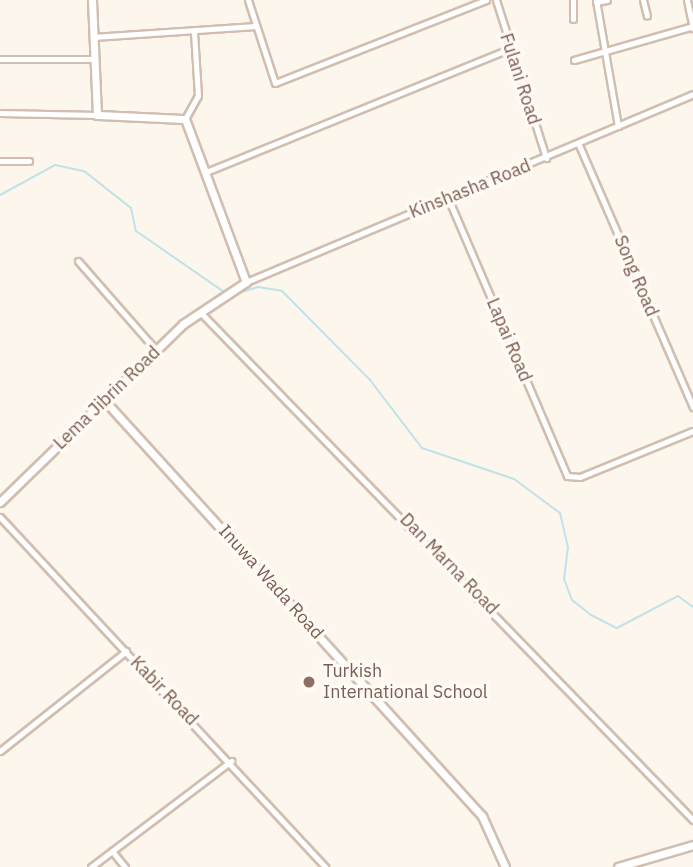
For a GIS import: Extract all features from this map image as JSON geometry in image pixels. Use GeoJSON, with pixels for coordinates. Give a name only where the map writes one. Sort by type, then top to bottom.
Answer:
{"type":"FeatureCollection","features":[{"type":"Feature","properties":{"kind":"street"},"geometry":{"type":"LineString","coordinates":[[92,0],[97,115]]}},
{"type":"Feature","properties":{"kind":"street"},"geometry":{"type":"LineString","coordinates":[[248,0],[275,83],[486,0]]}},
{"type":"Feature","properties":{"kind":"street","name":"Fulani Road"},"geometry":{"type":"LineString","coordinates":[[496,0],[509,49],[546,158]]}},
{"type":"Feature","properties":{"kind":"street"},"geometry":{"type":"LineString","coordinates":[[573,0],[573,19]]}},
{"type":"Feature","properties":{"kind":"street"},"geometry":{"type":"LineString","coordinates":[[607,0],[596,1],[618,126]]}},
{"type":"Feature","properties":{"kind":"street"},"geometry":{"type":"LineString","coordinates":[[643,0],[647,16]]}},
{"type":"Feature","properties":{"kind":"street"},"geometry":{"type":"LineString","coordinates":[[574,60],[693,27],[687,0]]}},
{"type":"Feature","properties":{"kind":"street"},"geometry":{"type":"LineString","coordinates":[[93,37],[256,26]]}},
{"type":"Feature","properties":{"kind":"street"},"geometry":{"type":"LineString","coordinates":[[185,119],[198,96],[194,32]]}},
{"type":"Feature","properties":{"kind":"street"},"geometry":{"type":"LineString","coordinates":[[206,172],[509,49]]}},
{"type":"Feature","properties":{"kind":"street"},"geometry":{"type":"LineString","coordinates":[[0,58],[93,59]]}},
{"type":"Feature","properties":{"kind":"street","name":"Kinshasha Road"},"geometry":{"type":"LineString","coordinates":[[246,282],[579,145],[693,94]]}},
{"type":"Feature","properties":{"kind":"street"},"geometry":{"type":"LineString","coordinates":[[0,113],[185,119]]}},
{"type":"Feature","properties":{"kind":"street"},"geometry":{"type":"LineString","coordinates":[[185,119],[246,282]]}},
{"type":"Feature","properties":{"kind":"street","name":"Song Road"},"geometry":{"type":"LineString","coordinates":[[579,145],[693,407]]}},
{"type":"Feature","properties":{"kind":"street"},"geometry":{"type":"LineString","coordinates":[[0,161],[29,161]]}},
{"type":"Feature","properties":{"kind":"street","name":"Lapai Road"},"geometry":{"type":"LineString","coordinates":[[448,198],[573,478],[693,431]]}},
{"type":"Feature","properties":{"kind":"street"},"geometry":{"type":"LineString","coordinates":[[78,261],[156,350]]}},
{"type":"Feature","properties":{"kind":"street","name":"Lema Jibrin Road"},"geometry":{"type":"LineString","coordinates":[[0,502],[156,350],[200,312],[246,282]]}},
{"type":"Feature","properties":{"kind":"street","name":"Dan Marna Road"},"geometry":{"type":"LineString","coordinates":[[200,312],[693,820]]}},
{"type":"Feature","properties":{"kind":"street","name":"Inuwa Wada Road"},"geometry":{"type":"LineString","coordinates":[[105,401],[482,816],[505,867]]}},
{"type":"Feature","properties":{"kind":"street","name":"Kabir Road"},"geometry":{"type":"LineString","coordinates":[[0,517],[229,758],[327,867]]}},
{"type":"Feature","properties":{"kind":"street"},"geometry":{"type":"LineString","coordinates":[[0,751],[126,652]]}},
{"type":"Feature","properties":{"kind":"street"},"geometry":{"type":"LineString","coordinates":[[91,867],[229,758]]}},
{"type":"Feature","properties":{"kind":"street"},"geometry":{"type":"LineString","coordinates":[[618,867],[633,865],[693,845]]}},
{"type":"Feature","properties":{"kind":"street"},"geometry":{"type":"LineString","coordinates":[[112,851],[125,867]]}},
{"type":"Feature","properties":{"kind":"waterway"},"geometry":{"type":"LineString","coordinates":[[0,195],[55,165],[84,171],[131,208],[136,231],[224,292]]}},
{"type":"Feature","properties":{"kind":"waterway"},"geometry":{"type":"LineString","coordinates":[[235,294],[258,287],[282,291],[370,380],[422,448],[514,479],[560,513],[568,547],[564,579],[572,600],[591,615],[617,628],[678,596],[693,607]]}},
{"type":"Feature","properties":{"kind":"place","name":"Turkish International School"},"geometry":{"type":"Point","coordinates":[309,682]}}]}
